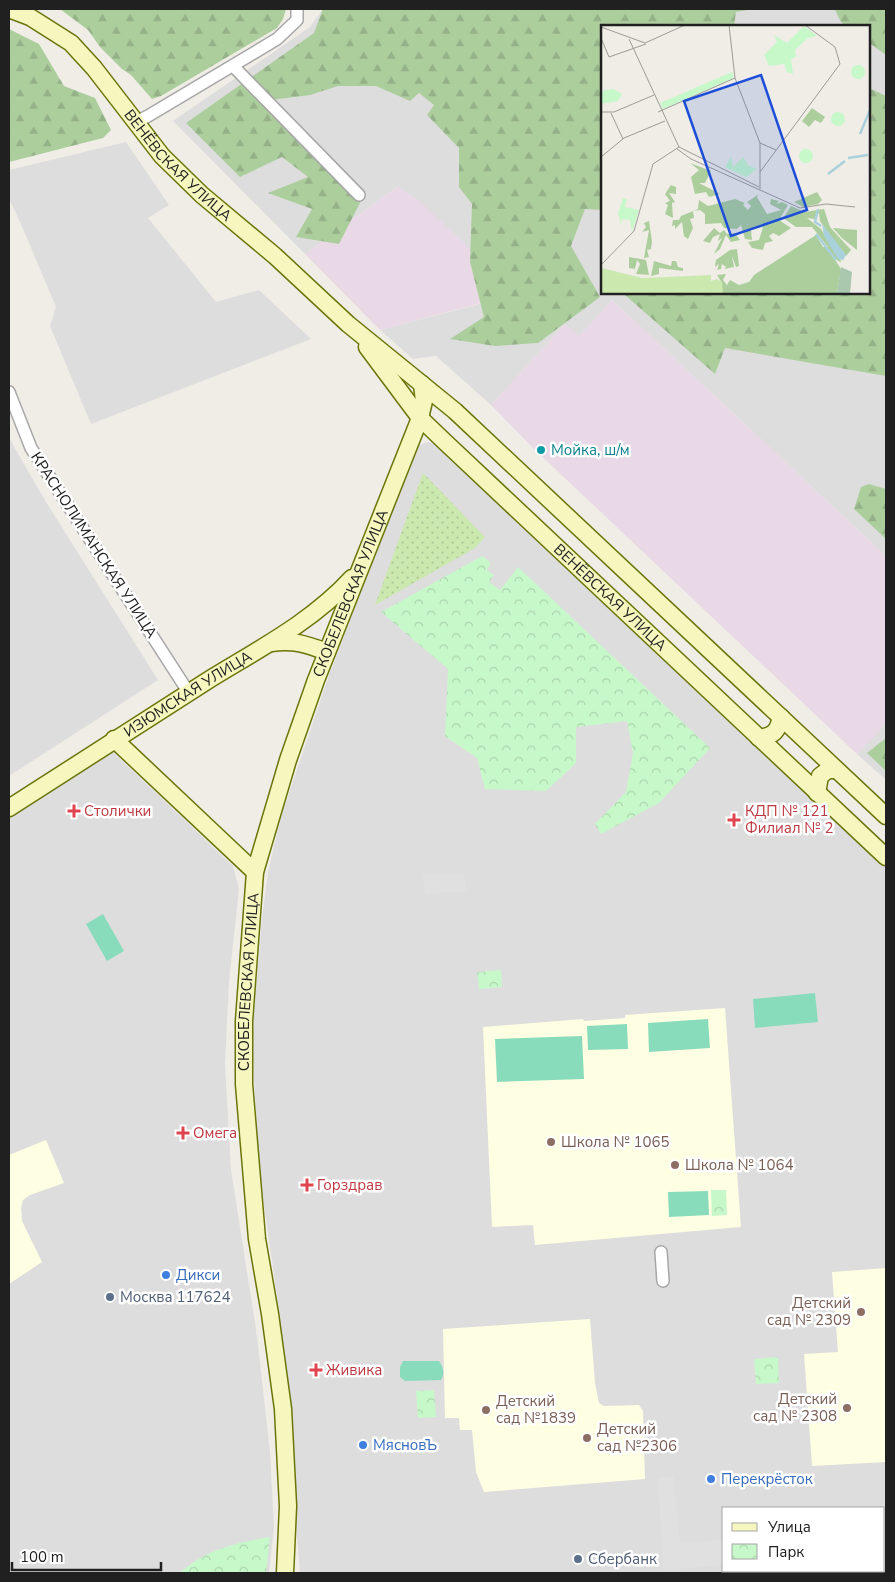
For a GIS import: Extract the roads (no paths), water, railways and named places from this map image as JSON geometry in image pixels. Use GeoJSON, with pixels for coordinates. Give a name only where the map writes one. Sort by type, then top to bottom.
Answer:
{"type":"FeatureCollection","features":[{"type":"Feature","properties":{"kind":"street","name":"ВЕНЁВСКАЯ УЛИЦА"},"geometry":{"type":"LineString","coordinates":[[9,9],[30,17],[71,43],[94,68],[162,156],[202,195],[275,256],[348,324],[455,411],[886,816]]}},
{"type":"Feature","properties":{"kind":"street"},"geometry":{"type":"LineString","coordinates":[[136,122],[277,39],[297,20],[297,9]]}},
{"type":"Feature","properties":{"kind":"street"},"geometry":{"type":"LineString","coordinates":[[233,66],[359,195]]}},
{"type":"Feature","properties":{"kind":"street","name":"ВЕНЁВСКАЯ УЛИЦА"},"geometry":{"type":"LineString","coordinates":[[348,324],[420,418],[886,857]]}},
{"type":"Feature","properties":{"kind":"street","name":"СКОБЕЛЕВСКАЯ УЛИЦА"},"geometry":{"type":"LineString","coordinates":[[285,1573],[288,1506],[282,1409],[270,1314],[257,1239],[244,1084],[244,1021],[255,872],[288,760],[327,652],[420,418],[424,402],[422,384]]}},
{"type":"Feature","properties":{"kind":"street","name":"КРАСНОЛИМАНСКАЯ УЛИЦА"},"geometry":{"type":"LineString","coordinates":[[9,392],[31,448],[189,693]]}},
{"type":"Feature","properties":{"kind":"street"},"geometry":{"type":"LineString","coordinates":[[420,418],[433,406],[440,405],[455,411]]}},
{"type":"Feature","properties":{"kind":"street"},"geometry":{"type":"LineString","coordinates":[[406,451],[412,444],[422,438],[436,437],[444,441]]}},
{"type":"Feature","properties":{"kind":"street","name":"ИЗЮМСКАЯ УЛИЦА"},"geometry":{"type":"LineString","coordinates":[[9,808],[114,739],[297,625],[336,596],[360,569]]}},
{"type":"Feature","properties":{"kind":"street"},"geometry":{"type":"LineString","coordinates":[[267,644],[289,641],[327,652]]}},
{"type":"Feature","properties":{"kind":"street"},"geometry":{"type":"LineString","coordinates":[[759,738],[769,737],[774,734],[777,731],[781,717]]}},
{"type":"Feature","properties":{"kind":"street"},"geometry":{"type":"LineString","coordinates":[[114,739],[255,872]]}},
{"type":"Feature","properties":{"kind":"street"},"geometry":{"type":"LineString","coordinates":[[818,793],[820,776],[828,770],[836,770]]}},
{"type":"Feature","properties":{"kind":"street"},"geometry":{"type":"LineString","coordinates":[[660,1252],[663,1281]]}},
{"type":"Feature","properties":{"kind":"place","name":"Мойка, ш/м"},"geometry":{"type":"Point","coordinates":[541,450]}},
{"type":"Feature","properties":{"kind":"place","name":"Столички"},"geometry":{"type":"Point","coordinates":[74,811]}},
{"type":"Feature","properties":{"kind":"place","name":"КДП № 121 Филиал № 2"},"geometry":{"type":"Point","coordinates":[734,820]}},
{"type":"Feature","properties":{"kind":"place","name":"Омега"},"geometry":{"type":"Point","coordinates":[183,1133]}},
{"type":"Feature","properties":{"kind":"place","name":"Школа № 1065"},"geometry":{"type":"Point","coordinates":[551,1142]}},
{"type":"Feature","properties":{"kind":"place","name":"Школа № 1064"},"geometry":{"type":"Point","coordinates":[675,1165]}},
{"type":"Feature","properties":{"kind":"place","name":"Горздрав"},"geometry":{"type":"Point","coordinates":[307,1185]}},
{"type":"Feature","properties":{"kind":"place","name":"Дикси"},"geometry":{"type":"Point","coordinates":[166,1275]}},
{"type":"Feature","properties":{"kind":"place","name":"Москва 117624"},"geometry":{"type":"Point","coordinates":[110,1297]}},
{"type":"Feature","properties":{"kind":"place","name":"Детский сад № 2309"},"geometry":{"type":"Point","coordinates":[861,1312]}},
{"type":"Feature","properties":{"kind":"place","name":"Живика"},"geometry":{"type":"Point","coordinates":[316,1370]}},
{"type":"Feature","properties":{"kind":"place","name":"Детский сад № 2308"},"geometry":{"type":"Point","coordinates":[847,1408]}},
{"type":"Feature","properties":{"kind":"place","name":"Детский сад №1839"},"geometry":{"type":"Point","coordinates":[486,1410]}},
{"type":"Feature","properties":{"kind":"place","name":"Детский сад №2306"},"geometry":{"type":"Point","coordinates":[587,1438]}},
{"type":"Feature","properties":{"kind":"place","name":"МясновЪ"},"geometry":{"type":"Point","coordinates":[363,1445]}},
{"type":"Feature","properties":{"kind":"place","name":"Перекрёсток"},"geometry":{"type":"Point","coordinates":[711,1479]}},
{"type":"Feature","properties":{"kind":"place","name":"Сбербанк"},"geometry":{"type":"Point","coordinates":[578,1559]}}]}
